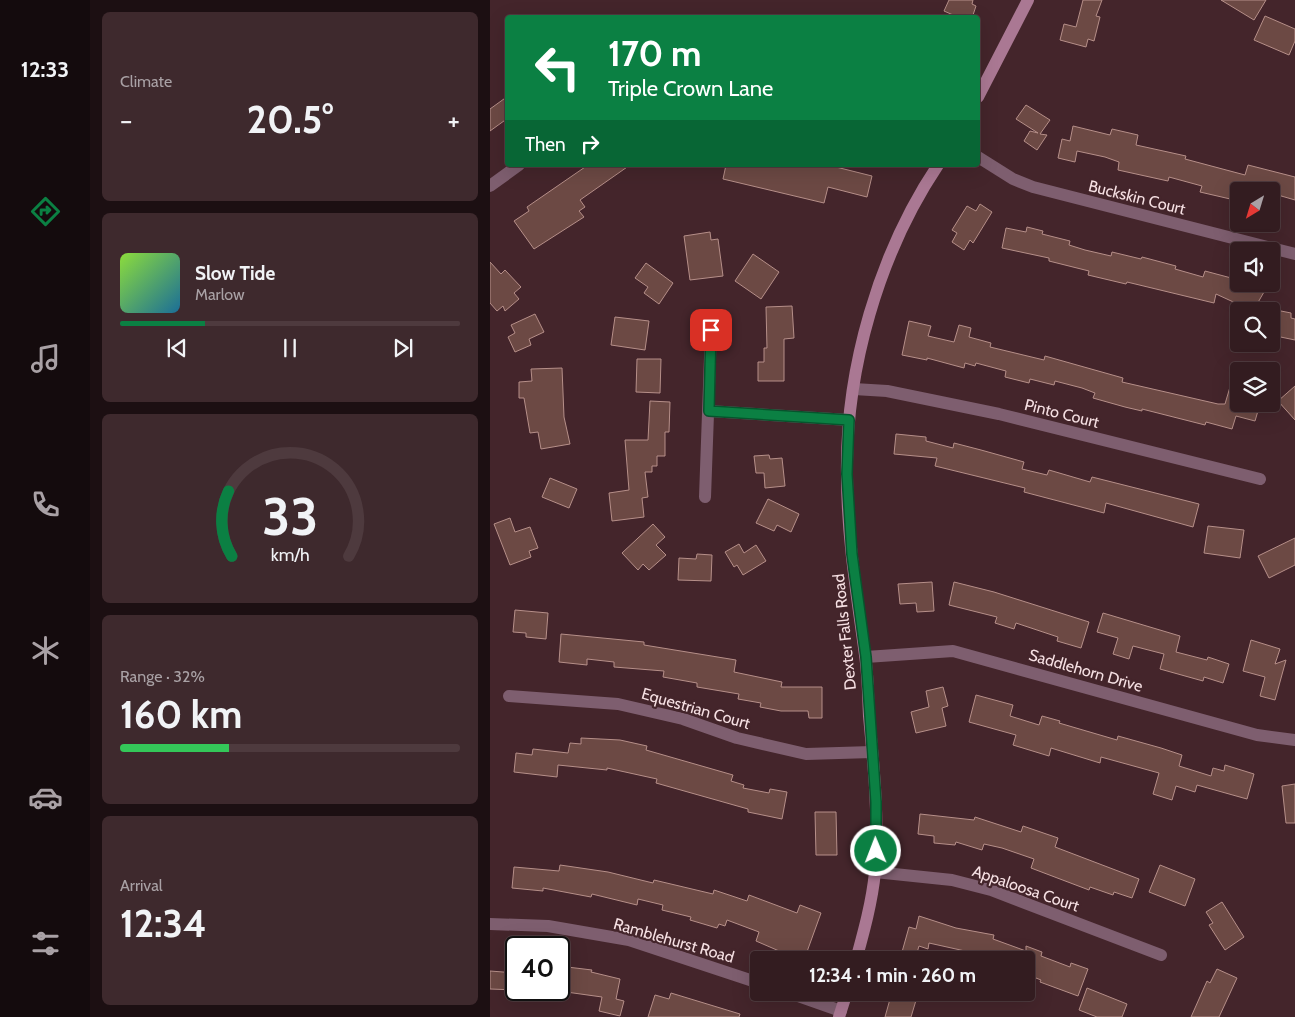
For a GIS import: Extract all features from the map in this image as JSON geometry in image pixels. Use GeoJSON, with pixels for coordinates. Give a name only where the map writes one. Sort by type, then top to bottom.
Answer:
{"type":"FeatureCollection","features":[{"type":"Feature","properties":{"kind":"street"},"geometry":{"type":"LineString","coordinates":[[980,93],[1028,0]]}},
{"type":"Feature","properties":{"kind":"street","name":"Buckskin Court"},"geometry":{"type":"LineString","coordinates":[[980,159],[1013,179],[1033,187],[1295,254]]}},
{"type":"Feature","properties":{"kind":"street"},"geometry":{"type":"LineString","coordinates":[[490,186],[516,167]]}},
{"type":"Feature","properties":{"kind":"street","name":"Dexter Falls Road"},"geometry":{"type":"LineString","coordinates":[[858,951],[871,899],[875,872],[876,802],[866,657],[851,544],[847,474],[849,420],[864,335],[876,293],[897,241],[933,167]]}},
{"type":"Feature","properties":{"kind":"street"},"geometry":{"type":"LineString","coordinates":[[705,497],[711,330]]}},
{"type":"Feature","properties":{"kind":"street","name":"Pinto Court"},"geometry":{"type":"LineString","coordinates":[[854,389],[887,391],[999,414],[1260,479]]}},
{"type":"Feature","properties":{"kind":"street"},"geometry":{"type":"LineString","coordinates":[[709,411],[849,420]]}},
{"type":"Feature","properties":{"kind":"street","name":"Saddlehorn Drive"},"geometry":{"type":"LineString","coordinates":[[866,657],[953,651],[1256,735],[1295,740]]}},
{"type":"Feature","properties":{"kind":"street","name":"Equestrian Court"},"geometry":{"type":"LineString","coordinates":[[509,696],[618,704],[683,719],[737,738],[806,754],[872,752]]}},
{"type":"Feature","properties":{"kind":"street","name":"Appaloosa Court"},"geometry":{"type":"LineString","coordinates":[[875,872],[952,880],[991,890],[1161,955]]}},
{"type":"Feature","properties":{"kind":"street","name":"Ramblehurst Road"},"geometry":{"type":"LineString","coordinates":[[490,924],[548,926],[629,940],[750,980]]}},
{"type":"Feature","properties":{"kind":"street"},"geometry":{"type":"LineString","coordinates":[[809,1001],[840,1014],[844,1001]]}},
{"type":"Feature","properties":{"kind":"building"},"geometry":{"type":"Polygon","coordinates":[[[949,0],[973,0],[972,4],[976,6],[973,15],[953,15],[944,11],[949,0]]]}},
{"type":"Feature","properties":{"kind":"building"},"geometry":{"type":"Polygon","coordinates":[[[1083,0],[1102,0],[1096,16],[1100,17],[1094,41],[1088,39],[1086,47],[1060,40],[1064,24],[1076,27],[1083,0]]]}},
{"type":"Feature","properties":{"kind":"building"},"geometry":{"type":"Polygon","coordinates":[[[1221,0],[1266,0],[1254,20],[1221,0]]]}},
{"type":"Feature","properties":{"kind":"building"},"geometry":{"type":"Polygon","coordinates":[[[1265,16],[1295,29],[1295,41],[1289,55],[1254,40],[1265,16]]]}},
{"type":"Feature","properties":{"kind":"building"},"geometry":{"type":"Polygon","coordinates":[[[505,98],[505,120],[490,131],[490,109],[505,98]]]}},
{"type":"Feature","properties":{"kind":"building"},"geometry":{"type":"Polygon","coordinates":[[[1026,105],[1050,120],[1040,134],[1047,135],[1037,150],[1024,141],[1030,131],[1038,133],[1016,119],[1026,105]]]}},
{"type":"Feature","properties":{"kind":"building"},"geometry":{"type":"Polygon","coordinates":[[[1073,126],[1110,135],[1112,129],[1138,135],[1136,145],[1186,156],[1185,159],[1245,175],[1248,165],[1295,177],[1295,200],[1280,196],[1280,182],[1230,182],[1230,199],[1200,192],[1202,186],[1169,177],[1168,181],[1118,170],[1119,162],[1105,157],[1077,151],[1075,162],[1058,158],[1062,139],[1070,141],[1073,126]]]}},
{"type":"Feature","properties":{"kind":"building"},"geometry":{"type":"Polygon","coordinates":[[[585,167],[627,167],[580,200],[585,207],[579,211],[584,217],[534,249],[514,221],[529,211],[527,207],[585,167]]]}},
{"type":"Feature","properties":{"kind":"building"},"geometry":{"type":"Polygon","coordinates":[[[726,167],[836,167],[872,176],[867,197],[828,187],[824,203],[723,179],[726,167]]]}},
{"type":"Feature","properties":{"kind":"building"},"geometry":{"type":"Polygon","coordinates":[[[980,204],[992,212],[973,243],[970,240],[964,250],[952,242],[957,233],[952,230],[967,206],[976,211],[980,204]]]}},
{"type":"Feature","properties":{"kind":"building"},"geometry":{"type":"Polygon","coordinates":[[[1027,227],[1043,231],[1042,234],[1070,241],[1069,245],[1085,250],[1111,256],[1112,252],[1141,259],[1142,257],[1176,266],[1175,269],[1203,277],[1205,271],[1230,278],[1230,292],[1264,292],[1258,302],[1233,302],[1216,294],[1214,303],[1127,282],[1126,284],[1088,275],[1089,271],[1049,261],[1049,258],[1002,248],[1006,228],[1026,232],[1027,227]]]}},
{"type":"Feature","properties":{"kind":"building"},"geometry":{"type":"Polygon","coordinates":[[[710,232],[711,240],[718,239],[723,276],[690,280],[684,236],[710,232]]]}},
{"type":"Feature","properties":{"kind":"building"},"geometry":{"type":"Polygon","coordinates":[[[753,254],[779,272],[761,299],[735,281],[753,254]]]}},
{"type":"Feature","properties":{"kind":"building"},"geometry":{"type":"Polygon","coordinates":[[[490,262],[501,274],[505,270],[521,287],[514,293],[519,299],[505,311],[503,306],[497,311],[490,303],[490,262]]]}},
{"type":"Feature","properties":{"kind":"building"},"geometry":{"type":"Polygon","coordinates":[[[646,263],[673,283],[659,304],[644,293],[648,287],[635,278],[646,263]]]}},
{"type":"Feature","properties":{"kind":"building"},"geometry":{"type":"Polygon","coordinates":[[[792,306],[794,338],[784,339],[784,381],[758,381],[758,362],[764,362],[764,348],[767,348],[766,307],[792,306]]]}},
{"type":"Feature","properties":{"kind":"building"},"geometry":{"type":"Polygon","coordinates":[[[1280,311],[1291,313],[1291,318],[1295,319],[1295,340],[1280,337],[1280,311]]]}},
{"type":"Feature","properties":{"kind":"building"},"geometry":{"type":"Polygon","coordinates":[[[535,314],[544,332],[529,339],[531,345],[515,352],[508,337],[515,333],[511,325],[535,314]]]}},
{"type":"Feature","properties":{"kind":"building"},"geometry":{"type":"Polygon","coordinates":[[[615,317],[649,321],[645,350],[611,345],[615,317]]]}},
{"type":"Feature","properties":{"kind":"building"},"geometry":{"type":"Polygon","coordinates":[[[909,321],[931,326],[928,336],[954,342],[959,325],[971,328],[969,337],[991,343],[990,347],[1044,360],[1045,356],[1123,378],[1122,382],[1218,404],[1225,404],[1230,387],[1230,412],[1258,412],[1255,421],[1236,416],[1232,429],[1206,422],[1205,425],[1093,398],[1095,393],[1055,381],[1054,385],[1030,379],[1029,383],[1005,377],[1006,371],[976,363],[975,366],[965,363],[964,368],[927,358],[927,360],[902,355],[909,321]]]}},
{"type":"Feature","properties":{"kind":"building"},"geometry":{"type":"Polygon","coordinates":[[[637,359],[661,359],[660,393],[636,392],[637,359]]]}},
{"type":"Feature","properties":{"kind":"building"},"geometry":{"type":"Polygon","coordinates":[[[562,368],[564,417],[570,444],[541,449],[538,432],[530,433],[524,398],[519,398],[519,382],[532,381],[531,369],[562,368]]]}},
{"type":"Feature","properties":{"kind":"building"},"geometry":{"type":"Polygon","coordinates":[[[1295,386],[1295,420],[1280,403],[1280,399],[1295,386]]]}},
{"type":"Feature","properties":{"kind":"building"},"geometry":{"type":"Polygon","coordinates":[[[650,401],[670,402],[669,432],[665,432],[665,456],[657,456],[657,466],[652,466],[652,472],[645,472],[648,497],[642,498],[644,517],[612,521],[609,493],[629,490],[625,440],[648,440],[650,401]]]}},
{"type":"Feature","properties":{"kind":"building"},"geometry":{"type":"Polygon","coordinates":[[[896,434],[926,437],[926,441],[953,448],[954,443],[981,450],[1024,462],[1022,469],[1047,475],[1049,470],[1090,482],[1092,477],[1199,504],[1193,527],[1106,503],[1104,513],[1024,492],[1025,488],[935,466],[937,458],[894,454],[896,434]]]}},
{"type":"Feature","properties":{"kind":"building"},"geometry":{"type":"Polygon","coordinates":[[[769,455],[770,459],[782,458],[785,486],[765,488],[764,473],[756,473],[754,456],[769,455]]]}},
{"type":"Feature","properties":{"kind":"building"},"geometry":{"type":"Polygon","coordinates":[[[550,478],[577,489],[569,508],[542,497],[550,478]]]}},
{"type":"Feature","properties":{"kind":"building"},"geometry":{"type":"Polygon","coordinates":[[[768,499],[799,514],[791,532],[777,525],[774,531],[756,523],[768,499]]]}},
{"type":"Feature","properties":{"kind":"building"},"geometry":{"type":"Polygon","coordinates":[[[510,518],[515,532],[530,527],[538,548],[529,551],[531,557],[510,565],[494,524],[510,518]]]}},
{"type":"Feature","properties":{"kind":"building"},"geometry":{"type":"Polygon","coordinates":[[[653,524],[665,537],[656,545],[666,555],[649,570],[643,564],[638,570],[622,553],[653,524]]]}},
{"type":"Feature","properties":{"kind":"building"},"geometry":{"type":"Polygon","coordinates":[[[1208,526],[1244,530],[1240,558],[1204,553],[1208,526]]]}},
{"type":"Feature","properties":{"kind":"building"},"geometry":{"type":"Polygon","coordinates":[[[1295,538],[1295,565],[1269,578],[1258,556],[1295,538]]]}},
{"type":"Feature","properties":{"kind":"building"},"geometry":{"type":"Polygon","coordinates":[[[739,544],[744,553],[756,545],[766,561],[743,575],[737,565],[734,567],[725,552],[739,544]]]}},
{"type":"Feature","properties":{"kind":"building"},"geometry":{"type":"Polygon","coordinates":[[[697,554],[712,555],[711,581],[678,580],[679,558],[696,559],[697,554]]]}},
{"type":"Feature","properties":{"kind":"building"},"geometry":{"type":"Polygon","coordinates":[[[932,582],[934,611],[917,612],[916,603],[900,604],[898,584],[932,582]]]}},
{"type":"Feature","properties":{"kind":"building"},"geometry":{"type":"Polygon","coordinates":[[[954,582],[994,592],[1089,622],[1081,648],[1057,641],[1058,637],[1016,623],[1014,629],[995,623],[997,617],[949,605],[954,582]]]}},
{"type":"Feature","properties":{"kind":"building"},"geometry":{"type":"Polygon","coordinates":[[[515,610],[548,613],[546,639],[526,637],[526,633],[513,632],[515,610]]]}},
{"type":"Feature","properties":{"kind":"building"},"geometry":{"type":"Polygon","coordinates":[[[1103,613],[1180,636],[1176,652],[1207,660],[1208,657],[1229,664],[1223,683],[1204,677],[1203,681],[1160,669],[1164,654],[1133,646],[1129,659],[1113,654],[1118,638],[1097,632],[1103,613]]]}},
{"type":"Feature","properties":{"kind":"building"},"geometry":{"type":"Polygon","coordinates":[[[561,634],[644,642],[644,645],[736,660],[734,672],[782,682],[781,687],[822,687],[822,718],[809,718],[808,711],[781,711],[760,707],[761,703],[738,699],[739,694],[697,687],[697,683],[663,677],[664,671],[614,667],[614,662],[587,659],[587,665],[559,662],[561,634]]]}},
{"type":"Feature","properties":{"kind":"building"},"geometry":{"type":"Polygon","coordinates":[[[1251,640],[1280,649],[1275,664],[1286,660],[1275,700],[1260,696],[1265,677],[1243,671],[1251,640]]]}},
{"type":"Feature","properties":{"kind":"building"},"geometry":{"type":"Polygon","coordinates":[[[943,687],[948,706],[942,708],[946,726],[916,733],[911,712],[929,707],[926,691],[943,687]]]}},
{"type":"Feature","properties":{"kind":"building"},"geometry":{"type":"Polygon","coordinates":[[[976,695],[1013,705],[1010,716],[1039,725],[1042,716],[1117,740],[1118,736],[1182,755],[1179,766],[1211,776],[1213,768],[1224,771],[1225,765],[1254,774],[1247,799],[1197,785],[1195,792],[1176,786],[1172,800],[1153,794],[1159,773],[1101,757],[1100,763],[1051,748],[1049,756],[1013,745],[1016,735],[969,722],[976,695]]]}},
{"type":"Feature","properties":{"kind":"building"},"geometry":{"type":"Polygon","coordinates":[[[581,738],[620,740],[647,746],[646,750],[733,775],[731,781],[744,785],[743,788],[769,793],[770,789],[787,792],[782,819],[748,812],[748,809],[656,783],[657,779],[607,768],[607,770],[558,765],[557,777],[514,772],[516,753],[532,755],[533,749],[568,753],[570,743],[581,744],[581,738]]]}},
{"type":"Feature","properties":{"kind":"building"},"geometry":{"type":"Polygon","coordinates":[[[1295,784],[1295,823],[1286,823],[1282,786],[1295,784]]]}},
{"type":"Feature","properties":{"kind":"building"},"geometry":{"type":"Polygon","coordinates":[[[815,812],[836,812],[837,855],[816,855],[815,812]]]}},
{"type":"Feature","properties":{"kind":"building"},"geometry":{"type":"Polygon","coordinates":[[[920,814],[974,820],[975,817],[1021,832],[1023,826],[1058,838],[1055,847],[1139,879],[1132,898],[1114,892],[1113,895],[1090,887],[1089,890],[1031,868],[1034,859],[1002,848],[984,844],[982,850],[956,842],[955,845],[934,843],[934,836],[918,834],[920,814]]]}},
{"type":"Feature","properties":{"kind":"building"},"geometry":{"type":"Polygon","coordinates":[[[560,865],[608,872],[653,883],[654,880],[713,894],[714,890],[747,901],[749,895],[797,913],[800,905],[821,913],[807,951],[779,951],[756,941],[759,932],[727,920],[725,926],[719,924],[717,928],[690,920],[691,917],[662,910],[663,905],[638,899],[637,905],[592,894],[591,897],[543,888],[543,891],[512,888],[514,867],[559,871],[560,865]]]}},
{"type":"Feature","properties":{"kind":"building"},"geometry":{"type":"Polygon","coordinates":[[[1160,865],[1195,879],[1185,906],[1149,892],[1160,865]]]}},
{"type":"Feature","properties":{"kind":"building"},"geometry":{"type":"Polygon","coordinates":[[[1222,902],[1244,937],[1225,950],[1209,925],[1213,923],[1206,912],[1222,902]]]}},
{"type":"Feature","properties":{"kind":"building"},"geometry":{"type":"Polygon","coordinates":[[[919,916],[956,928],[994,935],[993,939],[1026,951],[965,951],[929,943],[928,949],[919,946],[918,951],[902,951],[909,927],[916,929],[919,916]]]}},
{"type":"Feature","properties":{"kind":"building"},"geometry":{"type":"Polygon","coordinates":[[[1026,946],[1042,952],[1041,956],[1070,967],[1071,963],[1088,969],[1078,996],[1040,982],[1041,980],[1035,978],[1035,951],[1026,951],[1026,946]]]}},
{"type":"Feature","properties":{"kind":"building"},"geometry":{"type":"Polygon","coordinates":[[[570,967],[592,970],[591,972],[620,979],[616,999],[624,1001],[620,1016],[599,1011],[602,997],[570,993],[570,967]]]}},
{"type":"Feature","properties":{"kind":"building"},"geometry":{"type":"Polygon","coordinates":[[[1217,969],[1237,978],[1219,1017],[1191,1017],[1207,981],[1210,983],[1217,969]]]}},
{"type":"Feature","properties":{"kind":"building"},"geometry":{"type":"Polygon","coordinates":[[[490,971],[505,972],[505,990],[490,989],[490,971]]]}},
{"type":"Feature","properties":{"kind":"building"},"geometry":{"type":"Polygon","coordinates":[[[1087,988],[1127,1004],[1122,1017],[1097,1017],[1079,1010],[1087,988]]]}},
{"type":"Feature","properties":{"kind":"building"},"geometry":{"type":"Polygon","coordinates":[[[671,993],[740,1014],[739,1017],[648,1017],[655,995],[669,999],[671,993]]]}},
{"type":"Feature","properties":{"kind":"building"},"geometry":{"type":"Polygon","coordinates":[[[889,1001],[916,1001],[911,1017],[885,1017],[889,1001]]]}},
{"type":"Feature","properties":{"kind":"route"},"geometry":{"type":"LineString","coordinates":[[711,330],[709,411],[849,420],[847,474],[852,554],[866,657],[876,802],[876,851]]}}]}
